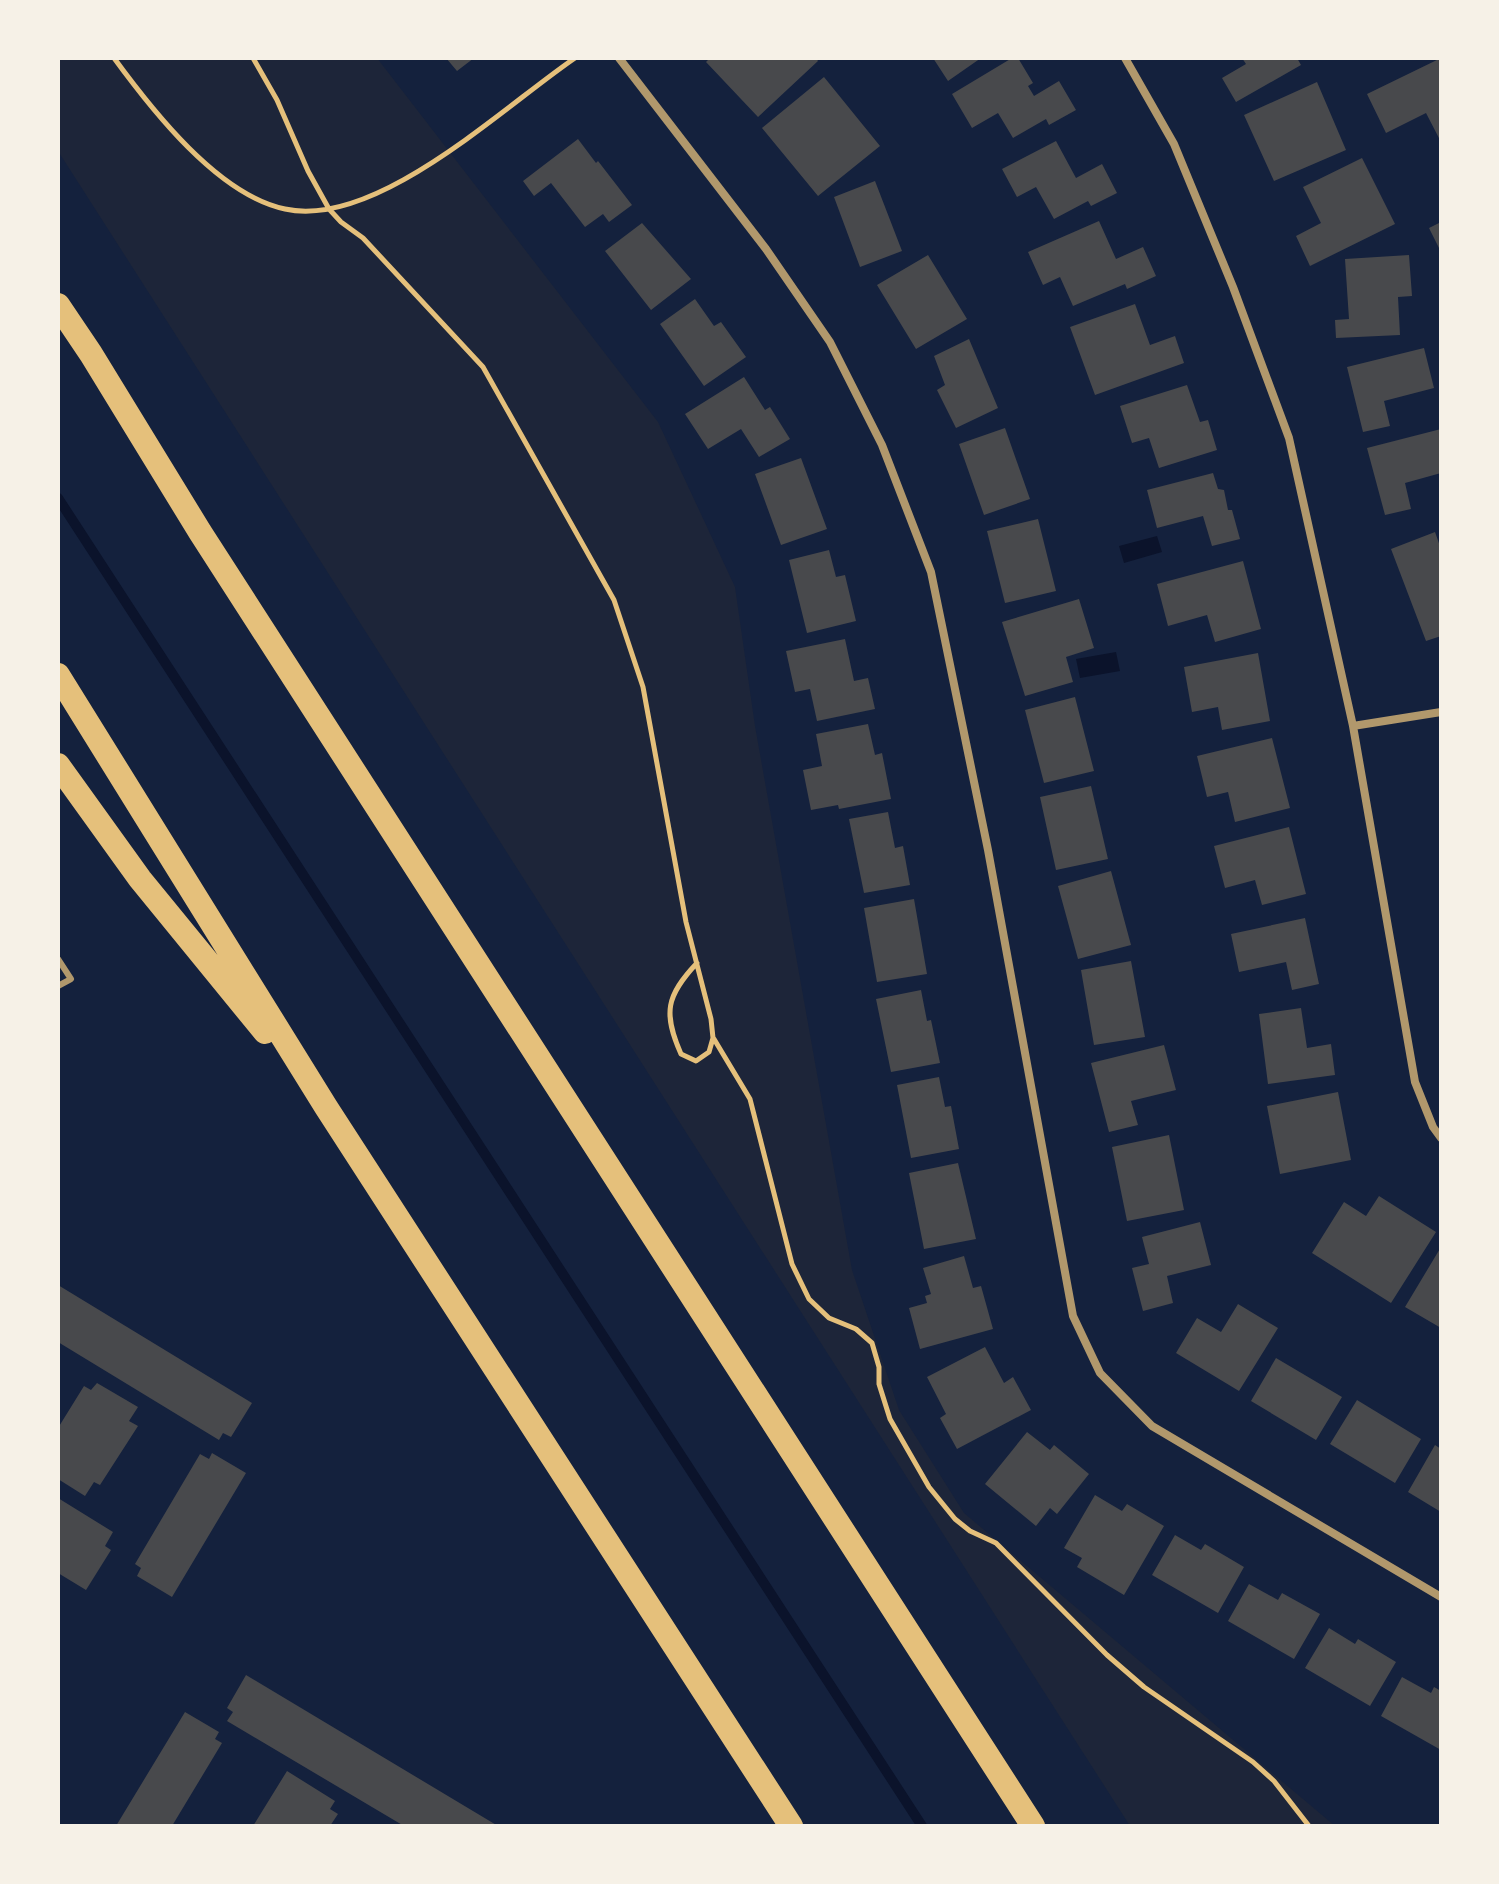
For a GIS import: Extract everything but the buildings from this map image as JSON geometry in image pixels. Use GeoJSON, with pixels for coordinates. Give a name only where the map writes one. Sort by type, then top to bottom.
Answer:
{"type":"FeatureCollection","features":[{"type":"Feature","properties":{"kind":"highway"},"geometry":{"type":"LineString","coordinates":[[58,289],[91,354]]}},
{"type":"Feature","properties":{"kind":"highway"},"geometry":{"type":"LineString","coordinates":[[58,305],[200,532],[1033,1826]]}},
{"type":"Feature","properties":{"kind":"highway"},"geometry":{"type":"LineString","coordinates":[[58,675],[326,1107],[791,1826]]}},
{"type":"Feature","properties":{"kind":"highway"},"geometry":{"type":"LineString","coordinates":[[58,765],[140,879],[326,1107]]}},
{"type":"Feature","properties":{"kind":"street"},"geometry":{"type":"LineString","coordinates":[[619,58],[766,249],[830,342],[882,445],[931,572],[988,850],[1073,1316],[1100,1373],[1152,1426],[1441,1597]]}},
{"type":"Feature","properties":{"kind":"street"},"geometry":{"type":"LineString","coordinates":[[1125,58],[1174,144],[1233,287],[1289,438],[1353,726],[1415,1082],[1433,1127],[1441,1138]]}},
{"type":"Feature","properties":{"kind":"street"},"geometry":{"type":"LineString","coordinates":[[1353,726],[1441,712]]}},
{"type":"Feature","properties":{"kind":"lane"},"geometry":{"type":"LineString","coordinates":[[58,959],[71,979],[58,986]]}},
{"type":"Feature","properties":{"kind":"path"},"geometry":{"type":"LineString","coordinates":[[114,58],[173,132],[194,153],[239,189],[285,209],[329,209],[353,203],[406,179],[449,152],[575,58]]}},
{"type":"Feature","properties":{"kind":"path"},"geometry":{"type":"LineString","coordinates":[[253,58],[277,100],[308,171],[329,209],[363,238],[483,367],[614,600],[643,687],[686,922],[697,963],[711,1019],[713,1038],[709,1052],[696,1061],[681,1054],[669,1027],[670,999],[681,980],[697,963]]}},
{"type":"Feature","properties":{"kind":"path"},"geometry":{"type":"LineString","coordinates":[[713,1038],[750,1099],[792,1264],[809,1299],[829,1318],[856,1329],[872,1343],[879,1367],[879,1384],[890,1419],[929,1487],[955,1519],[970,1531],[996,1543],[1134,1679],[1253,1762],[1274,1781],[1309,1826]]}},
{"type":"Feature","properties":{"kind":"shaded area"},"geometry":{"type":"Polygon","coordinates":[[[58,58],[377,58],[658,422],[735,587],[755,726],[852,1270],[899,1410],[964,1513],[1335,1826],[1130,1826],[58,151],[58,58]]]}},
{"type":"Feature","properties":{"kind":"shaded area"},"geometry":{"type":"Polygon","coordinates":[[[1157,536],[1162,552],[1124,563],[1119,546],[1157,536]]]}},
{"type":"Feature","properties":{"kind":"shaded area"},"geometry":{"type":"Polygon","coordinates":[[[1116,652],[1120,671],[1080,678],[1076,659],[1116,652]]]}},
{"type":"Feature","properties":{"kind":"waterway"},"geometry":{"type":"LineString","coordinates":[[58,498],[922,1826]]}}]}
